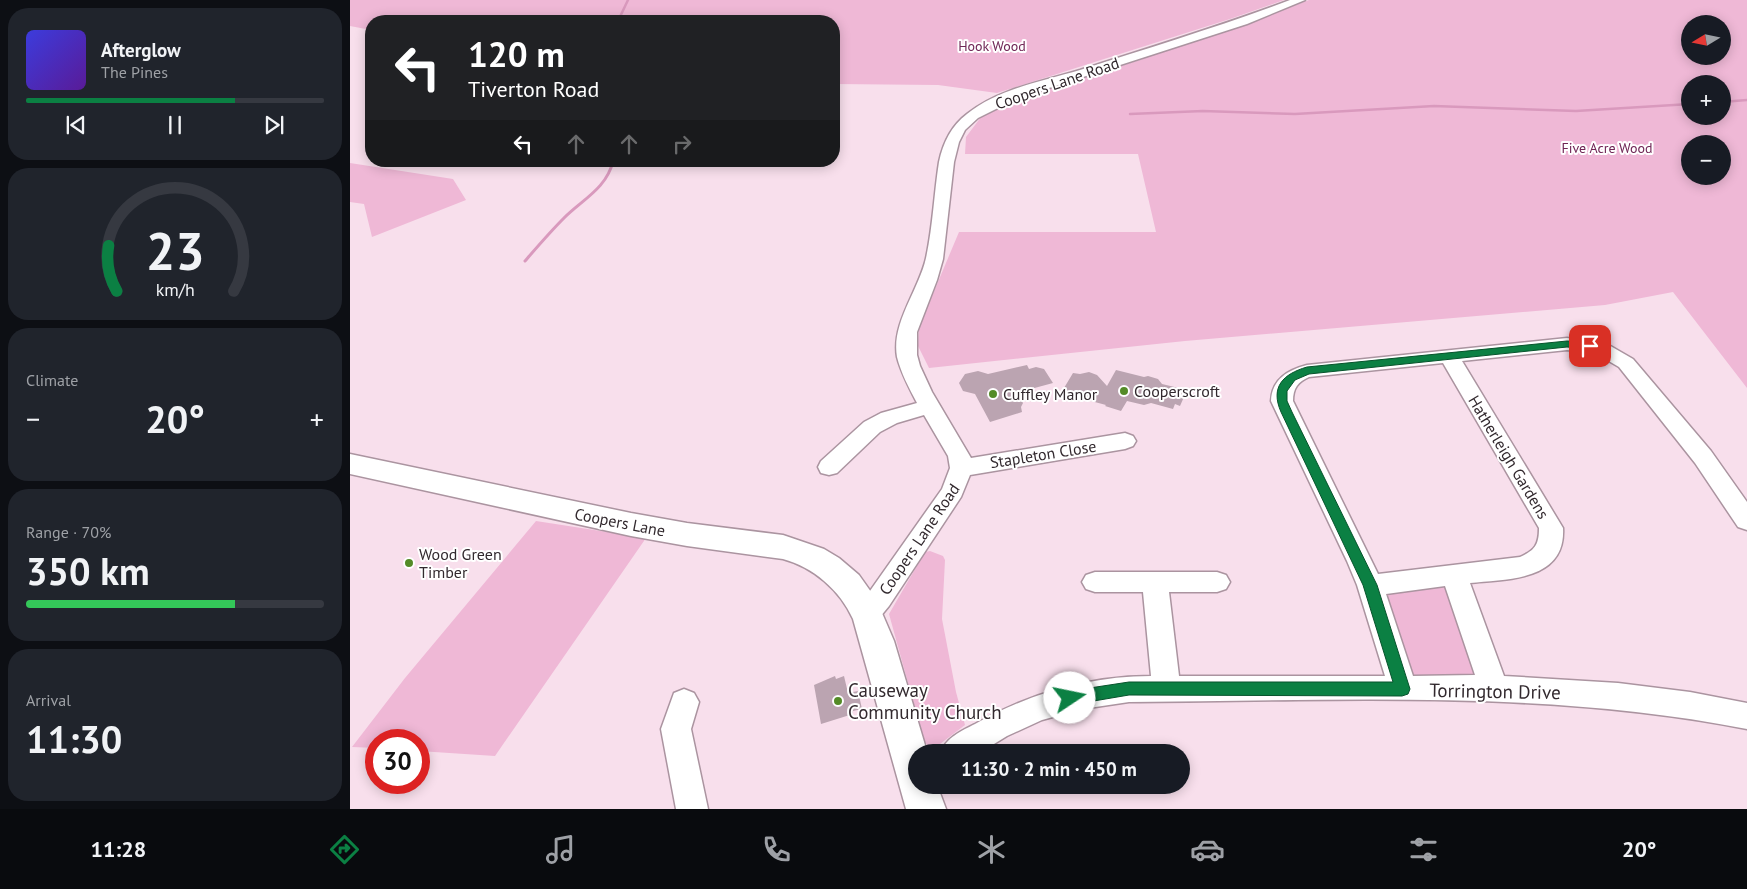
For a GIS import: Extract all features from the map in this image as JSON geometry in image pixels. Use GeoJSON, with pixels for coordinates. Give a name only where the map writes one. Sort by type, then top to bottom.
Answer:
{"type":"FeatureCollection","features":[{"type":"Feature","properties":{"kind":"main road","name":"Coopers Lane"},"geometry":{"type":"LineString","coordinates":[[350,464],[462,491],[664,531],[799,552],[832,571],[852,589],[866,614],[876,640],[908,751]]}},
{"type":"Feature","properties":{"kind":"main road"},"geometry":{"type":"LineString","coordinates":[[921,794],[926,809]]}},
{"type":"Feature","properties":{"kind":"street","name":"Coopers Lane Road"},"geometry":{"type":"LineString","coordinates":[[866,614],[880,598],[953,491],[961,468],[959,456],[910,364],[906,342],[908,324],[934,262],[939,237],[950,145],[963,124],[980,111],[1013,95],[1243,22],[1300,0]]}},
{"type":"Feature","properties":{"kind":"street"},"geometry":{"type":"LineString","coordinates":[[1402,689],[1370,585],[1282,401],[1281,391],[1291,378],[1307,371],[1574,344],[1607,351],[1632,369],[1703,457],[1747,521]]}},
{"type":"Feature","properties":{"kind":"street","name":"Hatherleigh Gardens"},"geometry":{"type":"LineString","coordinates":[[1370,585],[1523,567],[1536,562],[1546,555],[1552,543],[1551,528],[1449,357]]}},
{"type":"Feature","properties":{"kind":"street"},"geometry":{"type":"LineString","coordinates":[[829,467],[872,427],[889,418],[931,406]]}},
{"type":"Feature","properties":{"kind":"street","name":"Stapleton Close"},"geometry":{"type":"LineString","coordinates":[[961,468],[1125,441]]}},
{"type":"Feature","properties":{"kind":"street"},"geometry":{"type":"LineString","coordinates":[[1454,575],[1494,688]]}},
{"type":"Feature","properties":{"kind":"street"},"geometry":{"type":"LineString","coordinates":[[1095,582],[1217,582]]}},
{"type":"Feature","properties":{"kind":"street"},"geometry":{"type":"LineString","coordinates":[[1155,583],[1166,688]]}},
{"type":"Feature","properties":{"kind":"street","name":"Torrington Drive"},"geometry":{"type":"LineString","coordinates":[[967,744],[1009,719],[1039,707],[1070,698],[1129,688],[1494,688],[1618,696],[1747,716]]}},
{"type":"Feature","properties":{"kind":"street"},"geometry":{"type":"LineString","coordinates":[[684,702],[676,729],[692,809]]}},
{"type":"Feature","properties":{"kind":"green space","name":"Hook Wood"},"geometry":{"type":"Polygon","coordinates":[[[350,0],[1284,0],[997,93],[938,85],[840,84],[840,15],[365,15],[365,29],[350,26],[350,0]]]}},
{"type":"Feature","properties":{"kind":"green space","name":"Five Acre Wood"},"geometry":{"type":"Polygon","coordinates":[[[1309,0],[1747,0],[1747,388],[1673,292],[1605,305],[1185,341],[929,368],[918,346],[919,327],[959,232],[1156,232],[1138,154],[965,154],[966,137],[981,117],[1021,98],[1143,59],[1140,57],[1247,24],[1309,0]]]}},
{"type":"Feature","properties":{"kind":"green space"},"geometry":{"type":"Polygon","coordinates":[[[350,163],[365,165],[365,167],[453,179],[466,200],[372,237],[364,204],[350,202],[350,163]]]}},
{"type":"Feature","properties":{"kind":"green space"},"geometry":{"type":"Polygon","coordinates":[[[536,521],[646,538],[495,756],[430,752],[430,729],[366,729],[405,678],[536,521]]]}},
{"type":"Feature","properties":{"kind":"green space"},"geometry":{"type":"Polygon","coordinates":[[[930,551],[943,556],[945,560],[942,619],[956,692],[965,725],[940,744],[926,744],[924,741],[889,614],[925,552],[930,551]]]}},
{"type":"Feature","properties":{"kind":"green space"},"geometry":{"type":"Polygon","coordinates":[[[1448,585],[1475,673],[1472,677],[1415,677],[1411,674],[1382,594],[1448,585]]]}},
{"type":"Feature","properties":{"kind":"green space"},"geometry":{"type":"Polygon","coordinates":[[[365,730],[365,748],[352,747],[365,730]]]}},
{"type":"Feature","properties":{"kind":"building","name":"Cuffley Manor"},"geometry":{"type":"Polygon","coordinates":[[[1027,365],[1029,369],[1036,367],[1044,369],[1053,383],[1016,393],[1023,403],[1021,407],[1022,412],[990,422],[975,394],[963,391],[959,383],[965,374],[978,371],[988,374],[1027,365]]]}},
{"type":"Feature","properties":{"kind":"building","name":"Cooperscroft"},"geometry":{"type":"Polygon","coordinates":[[[1116,370],[1144,377],[1148,376],[1158,379],[1162,384],[1187,390],[1180,406],[1175,404],[1173,409],[1151,403],[1144,405],[1127,401],[1121,411],[1061,393],[1073,373],[1089,372],[1097,375],[1107,386],[1116,370]]]}},
{"type":"Feature","properties":{"kind":"building","name":"Causeway Community Church"},"geometry":{"type":"Polygon","coordinates":[[[835,676],[836,679],[844,676],[848,693],[858,691],[862,709],[853,711],[853,714],[821,724],[814,685],[835,676]]]}},
{"type":"Feature","properties":{"kind":"waterway"},"geometry":{"type":"LineString","coordinates":[[621,15],[628,0]]}},
{"type":"Feature","properties":{"kind":"waterway"},"geometry":{"type":"LineString","coordinates":[[1731,101],[1747,100]]}},
{"type":"Feature","properties":{"kind":"waterway"},"geometry":{"type":"LineString","coordinates":[[1130,114],[1203,111],[1295,114],[1434,106],[1576,111],[1681,105]]}},
{"type":"Feature","properties":{"kind":"waterway"},"geometry":{"type":"LineString","coordinates":[[525,261],[564,218],[600,186],[611,167]]}},
{"type":"Feature","properties":{"kind":"place","name":"Cooperscroft"},"geometry":{"type":"Point","coordinates":[1124,391]}},
{"type":"Feature","properties":{"kind":"place","name":"Cuffley Manor"},"geometry":{"type":"Point","coordinates":[993,394]}},
{"type":"Feature","properties":{"kind":"place","name":"Wood Green Timber"},"geometry":{"type":"Point","coordinates":[409,563]}},
{"type":"Feature","properties":{"kind":"place","name":"Causeway Community Church"},"geometry":{"type":"Point","coordinates":[838,701]}},
{"type":"Feature","properties":{"kind":"route"},"geometry":{"type":"LineString","coordinates":[[1070,698],[1129,688],[1402,689],[1370,585],[1286,412],[1281,391],[1291,378],[1307,371],[1567,344],[1590,346]]}}]}
